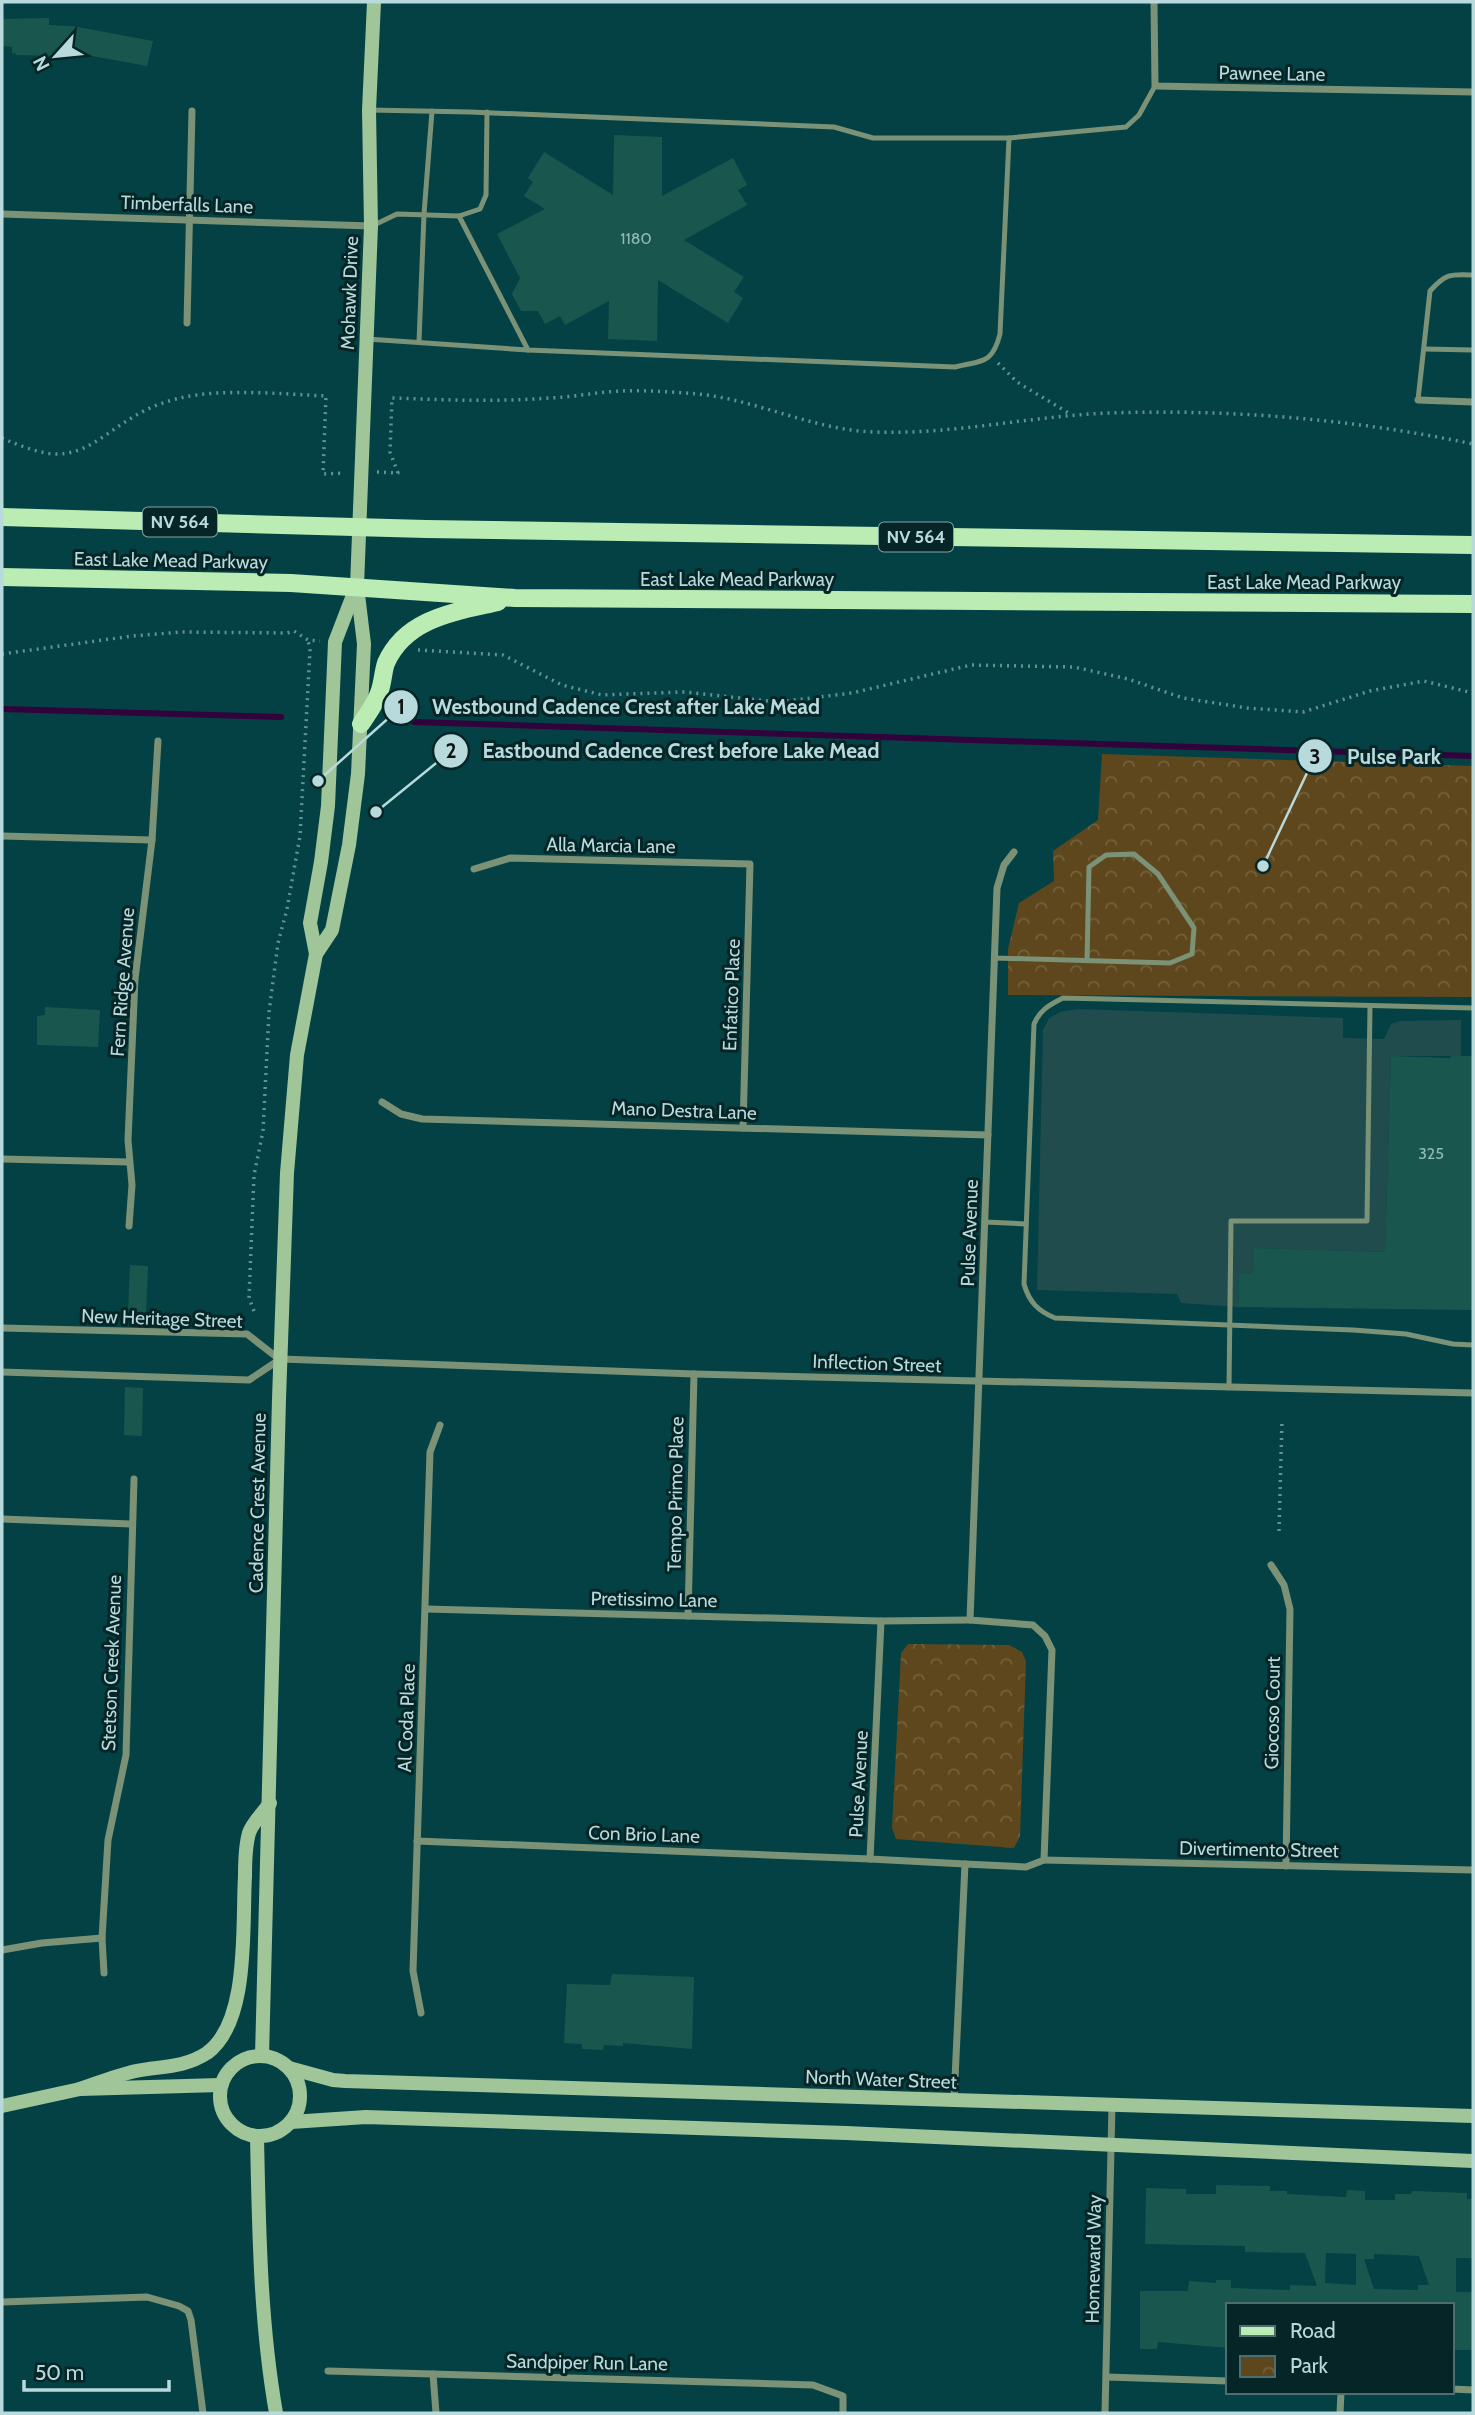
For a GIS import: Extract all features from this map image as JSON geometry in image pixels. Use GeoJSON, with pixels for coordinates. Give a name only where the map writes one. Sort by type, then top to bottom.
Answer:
{"type":"FeatureCollection","features":[{"type":"Feature","properties":{"kind":"main road","name":"East Lake Mead Parkway"},"geometry":{"type":"LineString","coordinates":[[2,517],[358,527],[1473,545]]}},
{"type":"Feature","properties":{"kind":"main road","name":"East Lake Mead Parkway"},"geometry":{"type":"LineString","coordinates":[[2,577],[357,586],[515,598],[1473,604]]}},
{"type":"Feature","properties":{"kind":"main road"},"geometry":{"type":"LineString","coordinates":[[361,724],[380,692],[385,667],[395,648],[408,633],[435,618],[515,598]]}},
{"type":"Feature","properties":{"kind":"street","name":"Mohawk Drive"},"geometry":{"type":"LineString","coordinates":[[357,586],[371,226],[369,110],[374,2]]}},
{"type":"Feature","properties":{"kind":"street"},"geometry":{"type":"LineString","coordinates":[[1154,2],[1155,86]]}},
{"type":"Feature","properties":{"kind":"street","name":"Pawnee Lane"},"geometry":{"type":"LineString","coordinates":[[1155,86],[1473,92]]}},
{"type":"Feature","properties":{"kind":"street"},"geometry":{"type":"LineString","coordinates":[[187,323],[192,111]]}},
{"type":"Feature","properties":{"kind":"street","name":"Timberfalls Lane"},"geometry":{"type":"LineString","coordinates":[[2,214],[371,226]]}},
{"type":"Feature","properties":{"kind":"street"},"geometry":{"type":"LineString","coordinates":[[1418,400],[1473,402]]}},
{"type":"Feature","properties":{"kind":"street","name":"Cadence Crest Avenue"},"geometry":{"type":"LineString","coordinates":[[262,2056],[280,1359],[291,1114],[297,1055],[316,954],[310,923],[328,806],[335,642],[357,586]]}},
{"type":"Feature","properties":{"kind":"street","name":"Cadence Crest Avenue"},"geometry":{"type":"LineString","coordinates":[[316,954],[332,930],[349,845],[358,774],[364,645],[357,586]]}},
{"type":"Feature","properties":{"kind":"street","name":"Fern Ridge Avenue"},"geometry":{"type":"LineString","coordinates":[[129,1226],[135,979],[152,841],[158,741]]}},
{"type":"Feature","properties":{"kind":"street"},"geometry":{"type":"LineString","coordinates":[[2,836],[152,841]]}},
{"type":"Feature","properties":{"kind":"street","name":"Pulse Avenue"},"geometry":{"type":"LineString","coordinates":[[970,1620],[997,888],[1004,865],[1014,852]]}},
{"type":"Feature","properties":{"kind":"street","name":"Alla Marcia Lane"},"geometry":{"type":"LineString","coordinates":[[474,869],[510,858],[750,864]]}},
{"type":"Feature","properties":{"kind":"street","name":"Enfatico Place"},"geometry":{"type":"LineString","coordinates":[[743,1128],[750,864]]}},
{"type":"Feature","properties":{"kind":"street","name":"Mano Destra Lane"},"geometry":{"type":"LineString","coordinates":[[382,1102],[401,1114],[422,1119],[988,1135]]}},
{"type":"Feature","properties":{"kind":"street"},"geometry":{"type":"LineString","coordinates":[[2,1159],[129,1162]]}},
{"type":"Feature","properties":{"kind":"street","name":"New Heritage Street"},"geometry":{"type":"LineString","coordinates":[[2,1328],[247,1334],[280,1359]]}},
{"type":"Feature","properties":{"kind":"street"},"geometry":{"type":"LineString","coordinates":[[2,1372],[248,1380],[280,1359]]}},
{"type":"Feature","properties":{"kind":"street","name":"Inflection Street"},"geometry":{"type":"LineString","coordinates":[[280,1359],[694,1374],[1473,1393]]}},
{"type":"Feature","properties":{"kind":"street","name":"Tempo Primo Place"},"geometry":{"type":"LineString","coordinates":[[688,1616],[694,1374]]}},
{"type":"Feature","properties":{"kind":"street","name":"Al Coda Place"},"geometry":{"type":"LineString","coordinates":[[421,2013],[413,1971],[417,1841],[430,1452],[440,1425]]}},
{"type":"Feature","properties":{"kind":"street","name":"Stetson Creek Avenue"},"geometry":{"type":"LineString","coordinates":[[104,1973],[102,1938],[107,1840],[126,1755],[134,1479]]}},
{"type":"Feature","properties":{"kind":"street"},"geometry":{"type":"LineString","coordinates":[[2,1519],[131,1524]]}},
{"type":"Feature","properties":{"kind":"street","name":"Giocoso Court"},"geometry":{"type":"LineString","coordinates":[[1270,1565],[1284,1585],[1290,1609],[1286,1866]]}},
{"type":"Feature","properties":{"kind":"street","name":"Pretissimo Lane"},"geometry":{"type":"LineString","coordinates":[[426,1609],[881,1621]]}},
{"type":"Feature","properties":{"kind":"street"},"geometry":{"type":"LineString","coordinates":[[881,1621],[970,1620],[1033,1625],[1045,1636],[1052,1650],[1044,1860]]}},
{"type":"Feature","properties":{"kind":"street","name":"Pulse Avenue"},"geometry":{"type":"LineString","coordinates":[[881,1621],[870,1859],[1026,1867],[1044,1860]]}},
{"type":"Feature","properties":{"kind":"street"},"geometry":{"type":"LineString","coordinates":[[2,2106],[80,2089],[137,2071],[187,2064],[207,2052],[223,2037],[234,2014],[240,1984],[249,1831],[270,1803]]}},
{"type":"Feature","properties":{"kind":"street","name":"Con Brio Lane"},"geometry":{"type":"LineString","coordinates":[[417,1841],[870,1859]]}},
{"type":"Feature","properties":{"kind":"street","name":"Divertimento Street"},"geometry":{"type":"LineString","coordinates":[[1044,1860],[1473,1870]]}},
{"type":"Feature","properties":{"kind":"street"},"geometry":{"type":"LineString","coordinates":[[954,2101],[965,1864]]}},
{"type":"Feature","properties":{"kind":"street"},"geometry":{"type":"LineString","coordinates":[[2,1950],[42,1943],[102,1938]]}},
{"type":"Feature","properties":{"kind":"street"},"geometry":{"type":"LineString","coordinates":[[262,2056],[272,2057],[289,2068],[296,2078],[300,2101],[291,2122],[281,2131],[257,2137],[241,2132],[230,2124],[222,2113],[220,2085],[236,2063],[249,2057],[262,2056]]}},
{"type":"Feature","properties":{"kind":"street","name":"North Water Street"},"geometry":{"type":"LineString","coordinates":[[289,2068],[333,2080],[1473,2116]]}},
{"type":"Feature","properties":{"kind":"street"},"geometry":{"type":"LineString","coordinates":[[80,2089],[220,2085]]}},
{"type":"Feature","properties":{"kind":"street","name":"Homeward Way"},"geometry":{"type":"LineString","coordinates":[[1105,2413],[1112,2105]]}},
{"type":"Feature","properties":{"kind":"street"},"geometry":{"type":"LineString","coordinates":[[291,2122],[393,2118],[845,2133],[1473,2161]]}},
{"type":"Feature","properties":{"kind":"street"},"geometry":{"type":"LineString","coordinates":[[257,2137],[261,2275],[276,2413]]}},
{"type":"Feature","properties":{"kind":"street"},"geometry":{"type":"LineString","coordinates":[[2,2302],[147,2297],[179,2306],[188,2311],[203,2413]]}},
{"type":"Feature","properties":{"kind":"street","name":"Sandpiper Run Lane"},"geometry":{"type":"LineString","coordinates":[[328,2371],[813,2385],[844,2396],[843,2413]]}},
{"type":"Feature","properties":{"kind":"street"},"geometry":{"type":"LineString","coordinates":[[433,2374],[436,2413]]}},
{"type":"Feature","properties":{"kind":"street"},"geometry":{"type":"LineString","coordinates":[[1107,2377],[1226,2381]]}},
{"type":"Feature","properties":{"kind":"street"},"geometry":{"type":"LineString","coordinates":[[1454,2389],[1473,2390]]}},
{"type":"Feature","properties":{"kind":"street"},"geometry":{"type":"LineString","coordinates":[[1340,2413],[1341,2394]]}},
{"type":"Feature","properties":{"kind":"lane"},"geometry":{"type":"LineString","coordinates":[[369,110],[834,127],[873,138],[1009,138],[1126,127],[1139,115],[1155,86]]}},
{"type":"Feature","properties":{"kind":"lane"},"geometry":{"type":"LineString","coordinates":[[419,342],[424,214],[432,111]]}},
{"type":"Feature","properties":{"kind":"lane"},"geometry":{"type":"LineString","coordinates":[[371,226],[397,214],[459,216],[480,209],[486,195],[487,113]]}},
{"type":"Feature","properties":{"kind":"lane"},"geometry":{"type":"LineString","coordinates":[[367,339],[528,350],[954,367],[988,358],[995,352],[999,334],[1009,138]]}},
{"type":"Feature","properties":{"kind":"lane"},"geometry":{"type":"LineString","coordinates":[[459,216],[528,350]]}},
{"type":"Feature","properties":{"kind":"lane"},"geometry":{"type":"LineString","coordinates":[[1418,400],[1430,291],[1440,279],[1450,274],[1473,275]]}},
{"type":"Feature","properties":{"kind":"lane"},"geometry":{"type":"LineString","coordinates":[[1424,349],[1473,350]]}},
{"type":"Feature","properties":{"kind":"lane"},"geometry":{"type":"LineString","coordinates":[[995,958],[1087,961],[1170,963],[1192,954],[1194,928],[1158,874],[1135,854],[1106,855],[1089,867],[1087,961]]}},
{"type":"Feature","properties":{"kind":"lane"},"geometry":{"type":"LineString","coordinates":[[1473,1008],[1063,998],[1050,1005],[1039,1014],[1034,1024],[1024,1284],[1030,1300],[1044,1314],[1055,1318],[1406,1334],[1452,1344],[1473,1345]]}},
{"type":"Feature","properties":{"kind":"lane"},"geometry":{"type":"LineString","coordinates":[[1229,1388],[1231,1221],[1367,1221],[1370,1006]]}},
{"type":"Feature","properties":{"kind":"lane"},"geometry":{"type":"LineString","coordinates":[[985,1222],[1027,1224]]}},
{"type":"Feature","properties":{"kind":"path"},"geometry":{"type":"LineString","coordinates":[[990,356],[1017,382],[1073,416]]}},
{"type":"Feature","properties":{"kind":"path"},"geometry":{"type":"LineString","coordinates":[[2,438],[28,449],[53,454],[69,453],[90,445],[152,407],[179,398],[205,394],[326,396],[323,474],[398,473],[390,452],[392,398],[480,401],[622,391],[700,394],[831,428],[873,432],[946,430],[1106,413],[1219,412],[1316,419],[1413,432],[1473,444]]}},
{"type":"Feature","properties":{"kind":"path"},"geometry":{"type":"LineString","coordinates":[[2,654],[98,640],[182,632],[294,631],[308,640],[335,642]]}},
{"type":"Feature","properties":{"kind":"path"},"geometry":{"type":"LineString","coordinates":[[254,1311],[249,1298],[254,1175],[263,1131],[269,1012],[278,943],[300,836],[310,650],[308,640]]}},
{"type":"Feature","properties":{"kind":"path"},"geometry":{"type":"LineString","coordinates":[[395,648],[503,655],[562,685],[601,695],[685,692],[778,702],[852,693],[971,665],[1074,667],[1128,679],[1183,698],[1247,708],[1303,712],[1370,691],[1424,681],[1473,692]]}},
{"type":"Feature","properties":{"kind":"path"},"geometry":{"type":"LineString","coordinates":[[1279,1531],[1282,1420]]}},
{"type":"Feature","properties":{"kind":"shaded area"},"geometry":{"type":"Polygon","coordinates":[[[1077,1009],[1343,1018],[1343,1038],[1384,1039],[1391,1024],[1400,1021],[1461,1020],[1461,1056],[1391,1056],[1385,1252],[1254,1248],[1253,1274],[1239,1274],[1238,1307],[1181,1303],[1177,1294],[1037,1290],[1043,1030],[1049,1018],[1060,1012],[1077,1009]]]}},
{"type":"Feature","properties":{"kind":"green space"},"geometry":{"type":"Polygon","coordinates":[[[1102,754],[1473,766],[1473,997],[1008,995],[1008,949],[1019,903],[1054,881],[1053,851],[1098,820],[1102,754]]]}},
{"type":"Feature","properties":{"kind":"green space"},"geometry":{"type":"Polygon","coordinates":[[[908,1644],[1009,1645],[1022,1652],[1026,1661],[1020,1836],[1014,1848],[896,1839],[892,1828],[901,1653],[908,1644]]]}},
{"type":"Feature","properties":{"kind":"building"},"geometry":{"type":"Polygon","coordinates":[[[49,18],[49,25],[72,26],[153,41],[147,66],[59,50],[58,56],[16,55],[12,53],[12,47],[2,46],[2,19],[49,18]]]}},
{"type":"Feature","properties":{"kind":"building"},"geometry":{"type":"Polygon","coordinates":[[[614,135],[662,137],[662,196],[733,158],[747,185],[738,190],[747,205],[684,240],[744,277],[734,292],[743,298],[728,323],[658,280],[657,341],[608,339],[609,301],[565,325],[560,316],[545,324],[538,311],[521,311],[512,294],[520,278],[497,234],[545,209],[524,196],[533,182],[528,178],[544,152],[613,195],[614,135]]]}},
{"type":"Feature","properties":{"kind":"building"},"geometry":{"type":"Polygon","coordinates":[[[45,1007],[100,1010],[98,1047],[37,1045],[37,1016],[45,1015],[45,1007]]]}},
{"type":"Feature","properties":{"kind":"building"},"geometry":{"type":"Polygon","coordinates":[[[1391,1056],[1473,1056],[1473,1310],[1238,1307],[1239,1274],[1253,1274],[1254,1248],[1385,1252],[1391,1056]]]}},
{"type":"Feature","properties":{"kind":"building"},"geometry":{"type":"Polygon","coordinates":[[[130,1265],[148,1266],[146,1313],[128,1312],[130,1265]]]}},
{"type":"Feature","properties":{"kind":"building"},"geometry":{"type":"Polygon","coordinates":[[[125,1387],[143,1388],[142,1436],[124,1435],[125,1387]]]}},
{"type":"Feature","properties":{"kind":"building"},"geometry":{"type":"Polygon","coordinates":[[[612,1974],[694,1977],[692,2049],[623,2043],[623,2046],[604,2045],[603,2050],[582,2049],[582,2044],[564,2043],[567,1984],[610,1985],[612,1974]]]}},
{"type":"Feature","properties":{"kind":"building"},"geometry":{"type":"Polygon","coordinates":[[[1216,2185],[1270,2186],[1270,2191],[1287,2191],[1287,2194],[1346,2197],[1347,2190],[1365,2191],[1365,2200],[1395,2200],[1395,2194],[1411,2194],[1412,2191],[1467,2193],[1467,2199],[1473,2199],[1473,2258],[1456,2258],[1456,2292],[1473,2292],[1473,2350],[1454,2350],[1454,2303],[1226,2303],[1226,2348],[1158,2342],[1157,2349],[1140,2349],[1140,2291],[1188,2291],[1189,2281],[1216,2283],[1216,2280],[1231,2280],[1231,2288],[1290,2290],[1290,2285],[1317,2286],[1305,2253],[1245,2252],[1245,2246],[1145,2244],[1146,2188],[1186,2189],[1186,2194],[1216,2194],[1216,2185]],[[1326,2253],[1325,2283],[1356,2285],[1356,2254],[1326,2253]],[[1374,2254],[1374,2259],[1364,2259],[1374,2289],[1418,2290],[1418,2285],[1429,2285],[1419,2256],[1374,2254]]]}},
{"type":"Feature","properties":{"kind":"waterway"},"geometry":{"type":"LineString","coordinates":[[2,709],[281,717]]}},
{"type":"Feature","properties":{"kind":"waterway"},"geometry":{"type":"LineString","coordinates":[[414,722],[1473,756]]}},
{"type":"Feature","properties":{"kind":"place","name":"Westbound Cadence Crest after Lake Mead"},"geometry":{"type":"Point","coordinates":[318,781]}},
{"type":"Feature","properties":{"kind":"place","name":"Eastbound Cadence Crest before Lake Mead"},"geometry":{"type":"Point","coordinates":[376,812]}},
{"type":"Feature","properties":{"kind":"place","name":"Pulse Park"},"geometry":{"type":"Point","coordinates":[1263,866]}}]}
